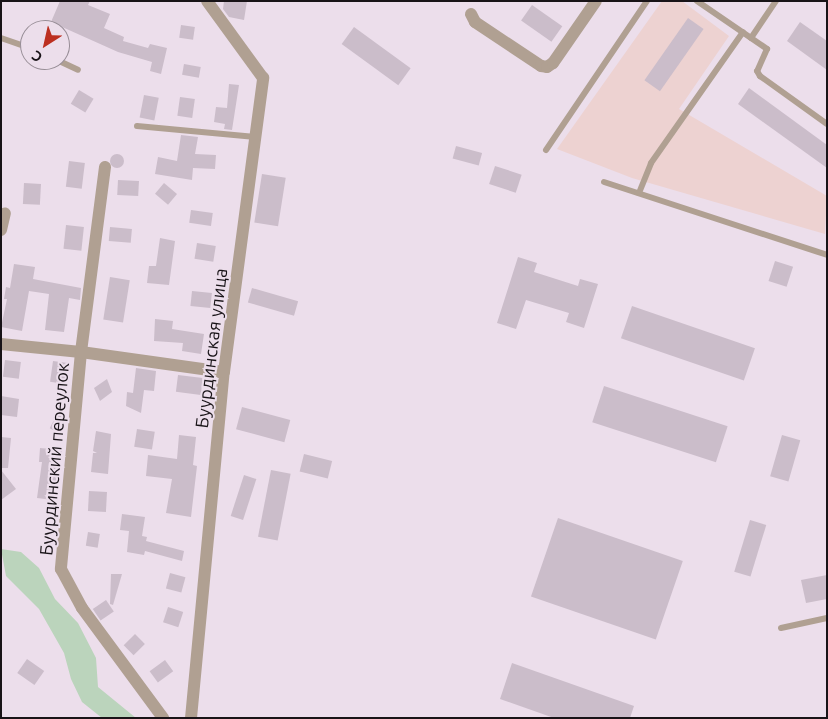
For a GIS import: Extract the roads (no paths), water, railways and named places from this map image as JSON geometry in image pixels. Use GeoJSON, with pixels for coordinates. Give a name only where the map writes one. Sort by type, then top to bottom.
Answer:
{"type":"FeatureCollection","features":[{"type":"Feature","properties":{"kind":"street","name":"Буурдинская улица"},"geometry":{"type":"LineString","coordinates":[[191,718],[224,372],[263,78],[207,1]]}},
{"type":"Feature","properties":{"kind":"street"},"geometry":{"type":"LineString","coordinates":[[470,14],[475,22],[541,66],[547,66],[553,63],[596,1]]}},
{"type":"Feature","properties":{"kind":"street","name":"Буурдинский переулок"},"geometry":{"type":"LineString","coordinates":[[105,167],[81,352],[61,569],[82,608],[163,718]]}},
{"type":"Feature","properties":{"kind":"street"},"geometry":{"type":"LineString","coordinates":[[1,230],[5,213]]}},
{"type":"Feature","properties":{"kind":"street","name":"Буурдинский переулок"},"geometry":{"type":"LineString","coordinates":[[1,344],[81,352],[224,372]]}},
{"type":"Feature","properties":{"kind":"lane"},"geometry":{"type":"LineString","coordinates":[[546,150],[647,1]]}},
{"type":"Feature","properties":{"kind":"lane"},"geometry":{"type":"LineString","coordinates":[[697,1],[766,49],[757,71],[760,76],[827,124]]}},
{"type":"Feature","properties":{"kind":"lane"},"geometry":{"type":"LineString","coordinates":[[751,38],[776,1]]}},
{"type":"Feature","properties":{"kind":"lane"},"geometry":{"type":"LineString","coordinates":[[639,194],[652,163],[743,32]]}},
{"type":"Feature","properties":{"kind":"lane"},"geometry":{"type":"LineString","coordinates":[[1,38],[20,45]]}},
{"type":"Feature","properties":{"kind":"lane"},"geometry":{"type":"LineString","coordinates":[[70,66],[78,70]]}},
{"type":"Feature","properties":{"kind":"lane"},"geometry":{"type":"LineString","coordinates":[[137,126],[256,138]]}},
{"type":"Feature","properties":{"kind":"lane"},"geometry":{"type":"LineString","coordinates":[[604,182],[827,255]]}},
{"type":"Feature","properties":{"kind":"lane"},"geometry":{"type":"LineString","coordinates":[[781,628],[827,618]]}}]}
